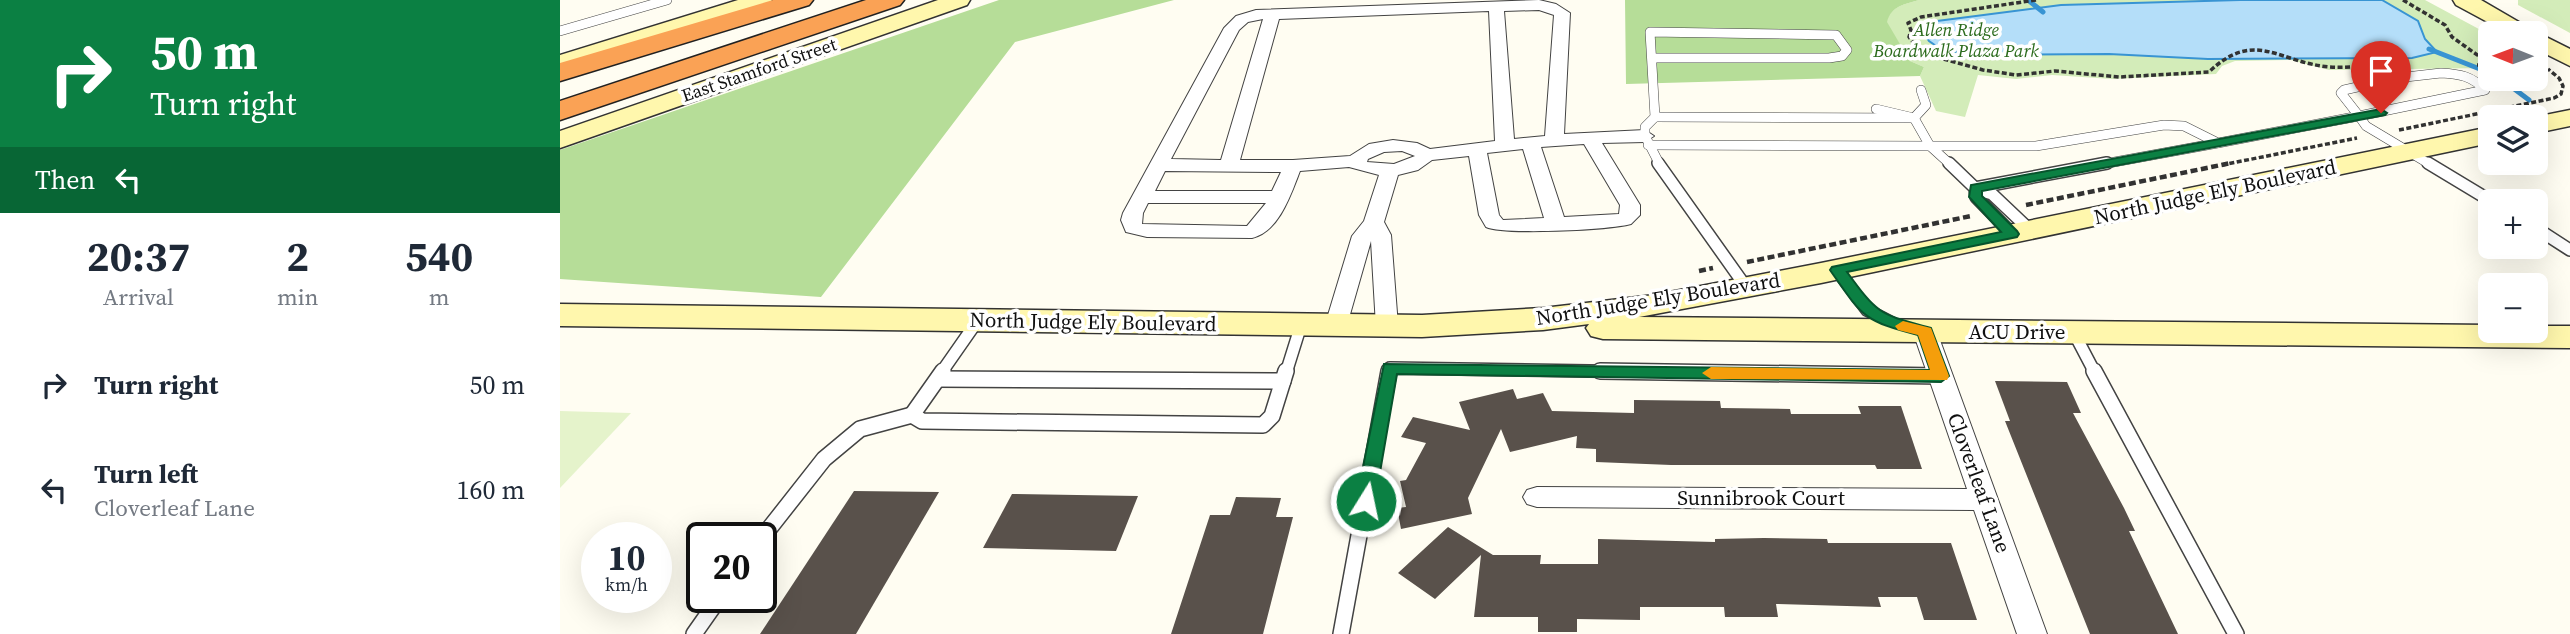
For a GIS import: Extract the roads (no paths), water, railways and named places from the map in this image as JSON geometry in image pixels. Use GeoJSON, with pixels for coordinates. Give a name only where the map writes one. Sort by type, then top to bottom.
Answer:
{"type":"FeatureCollection","features":[{"type":"Feature","properties":{"kind":"highway"},"geometry":{"type":"LineString","coordinates":[[560,72],[800,0]]}},
{"type":"Feature","properties":{"kind":"highway"},"geometry":{"type":"LineString","coordinates":[[560,90],[834,0]]}},
{"type":"Feature","properties":{"kind":"highway"},"geometry":{"type":"LineString","coordinates":[[560,111],[891,0]]}},
{"type":"Feature","properties":{"kind":"highway"},"geometry":{"type":"LineString","coordinates":[[560,133],[753,57],[808,28]]}},
{"type":"Feature","properties":{"kind":"street","name":"East Stamford Street"},"geometry":{"type":"LineString","coordinates":[[560,140],[959,0]]}},
{"type":"Feature","properties":{"kind":"street"},"geometry":{"type":"LineString","coordinates":[[2464,0],[2502,21]]}},
{"type":"Feature","properties":{"kind":"street"},"geometry":{"type":"LineString","coordinates":[[560,64],[752,2]]}},
{"type":"Feature","properties":{"kind":"street"},"geometry":{"type":"LineString","coordinates":[[1293,166],[1263,225],[1252,232],[1147,231],[1133,228],[1130,220],[1232,28],[1242,19],[1272,15],[1539,5],[1551,7],[1562,13],[1554,140]]}},
{"type":"Feature","properties":{"kind":"street"},"geometry":{"type":"LineString","coordinates":[[1496,7],[1505,146]]}},
{"type":"Feature","properties":{"kind":"street"},"geometry":{"type":"LineString","coordinates":[[1229,166],[1272,15]]}},
{"type":"Feature","properties":{"kind":"street"},"geometry":{"type":"LineString","coordinates":[[2548,44],[2570,53]]}},
{"type":"Feature","properties":{"kind":"street"},"geometry":{"type":"LineString","coordinates":[[2548,46],[2570,59]]}},
{"type":"Feature","properties":{"kind":"street"},"geometry":{"type":"LineString","coordinates":[[2548,50],[2570,69]]}},
{"type":"Feature","properties":{"kind":"street","name":"North Judge Ely Boulevard"},"geometry":{"type":"LineString","coordinates":[[560,315],[1387,326],[1543,319],[1654,304],[1745,275],[1837,270],[2020,224],[2478,137]]}},
{"type":"Feature","properties":{"kind":"street"},"geometry":{"type":"LineString","coordinates":[[1477,149],[1489,215],[1493,223],[1500,226],[1556,225],[1624,220],[1630,215],[1630,205],[1590,139]]}},
{"type":"Feature","properties":{"kind":"street"},"geometry":{"type":"LineString","coordinates":[[1427,155],[1414,146],[1384,146],[1370,149],[1359,156],[1357,165],[1390,171],[1409,168],[1427,155],[1554,140],[1647,141]]}},
{"type":"Feature","properties":{"kind":"street"},"geometry":{"type":"LineString","coordinates":[[1530,143],[1556,225]]}},
{"type":"Feature","properties":{"kind":"street"},"geometry":{"type":"LineString","coordinates":[[1159,165],[1293,166],[1358,160]]}},
{"type":"Feature","properties":{"kind":"street"},"geometry":{"type":"LineString","coordinates":[[1336,325],[1362,236],[1374,222],[1390,171]]}},
{"type":"Feature","properties":{"kind":"street"},"geometry":{"type":"LineString","coordinates":[[1142,197],[1279,197]]}},
{"type":"Feature","properties":{"kind":"street"},"geometry":{"type":"LineString","coordinates":[[1374,222],[1381,235],[1387,326]]}},
{"type":"Feature","properties":{"kind":"street","name":"ACU Drive"},"geometry":{"type":"LineString","coordinates":[[1422,326],[2570,337]]}},
{"type":"Feature","properties":{"kind":"street","name":"Cloverleaf Lane"},"geometry":{"type":"LineString","coordinates":[[1925,332],[2032,634]]}},
{"type":"Feature","properties":{"kind":"street","name":"Sunnibrook Court"},"geometry":{"type":"LineString","coordinates":[[1537,497],[1986,500]]}},
{"type":"Feature","properties":{"kind":"lane"},"geometry":{"type":"LineString","coordinates":[[560,31],[667,0]]}},
{"type":"Feature","properties":{"kind":"lane"},"geometry":{"type":"LineString","coordinates":[[1652,58],[1829,58],[1842,56],[1847,50],[1836,35],[1650,32],[1656,117]]}},
{"type":"Feature","properties":{"kind":"lane"},"geometry":{"type":"LineString","coordinates":[[1975,188],[2034,180],[2218,143],[2356,117],[2480,93],[2484,90],[2475,79],[2444,71],[2344,90],[2341,93],[2356,117],[2366,126],[2478,193]]}},
{"type":"Feature","properties":{"kind":"lane"},"geometry":{"type":"LineString","coordinates":[[1745,275],[1656,160],[1647,141],[1645,127],[1656,117],[1913,118],[1926,105],[1921,90]]}},
{"type":"Feature","properties":{"kind":"lane"},"geometry":{"type":"LineString","coordinates":[[1813,118],[1838,109]]}},
{"type":"Feature","properties":{"kind":"lane"},"geometry":{"type":"LineString","coordinates":[[1876,109],[1913,118],[1930,146],[1975,188],[1992,194],[2020,224]]}},
{"type":"Feature","properties":{"kind":"lane"},"geometry":{"type":"LineString","coordinates":[[1647,141],[2036,146],[2173,125],[2192,130],[2218,143]]}},
{"type":"Feature","properties":{"kind":"lane"},"geometry":{"type":"LineString","coordinates":[[1975,188],[1976,197],[2020,224]]}},
{"type":"Feature","properties":{"kind":"lane"},"geometry":{"type":"LineString","coordinates":[[2548,236],[2570,250]]}},
{"type":"Feature","properties":{"kind":"lane"},"geometry":{"type":"LineString","coordinates":[[1837,270],[1867,310],[1886,322],[1925,332]]}},
{"type":"Feature","properties":{"kind":"lane"},"geometry":{"type":"LineString","coordinates":[[774,522],[824,459],[860,429],[912,415],[978,320]]}},
{"type":"Feature","properties":{"kind":"lane"},"geometry":{"type":"LineString","coordinates":[[912,415],[922,421],[1249,427],[1263,425],[1272,416],[1301,325]]}},
{"type":"Feature","properties":{"kind":"lane"},"geometry":{"type":"LineString","coordinates":[[2074,332],[2236,634]]}},
{"type":"Feature","properties":{"kind":"lane"},"geometry":{"type":"LineString","coordinates":[[1341,634],[1390,368],[1941,376]]}},
{"type":"Feature","properties":{"kind":"lane"},"geometry":{"type":"LineString","coordinates":[[938,379],[1283,381]]}},
{"type":"Feature","properties":{"kind":"lane"},"geometry":{"type":"LineString","coordinates":[[694,634],[709,613]]}},
{"type":"Feature","properties":{"kind":"water"},"geometry":{"type":"Polygon","coordinates":[[[2240,0],[2382,0],[2418,21],[2425,39],[2437,52],[2412,58],[2208,59],[2109,54],[1980,55],[1942,50],[1929,41],[1923,32],[1929,24],[1937,21],[2061,5],[2240,0]]]}},
{"type":"Feature","properties":{"kind":"waterway"},"geometry":{"type":"LineString","coordinates":[[2028,0],[2043,12]]}},
{"type":"Feature","properties":{"kind":"waterway"},"geometry":{"type":"LineString","coordinates":[[2429,49],[2478,68]]}},
{"type":"Feature","properties":{"kind":"waterway"},"geometry":{"type":"LineString","coordinates":[[2517,91],[2529,100]]}},
{"type":"Feature","properties":{"kind":"park label","name":"Allen Ridge Boardwalk Plaza Park"},"geometry":{"type":"Point","coordinates":[1956,40]}}]}
